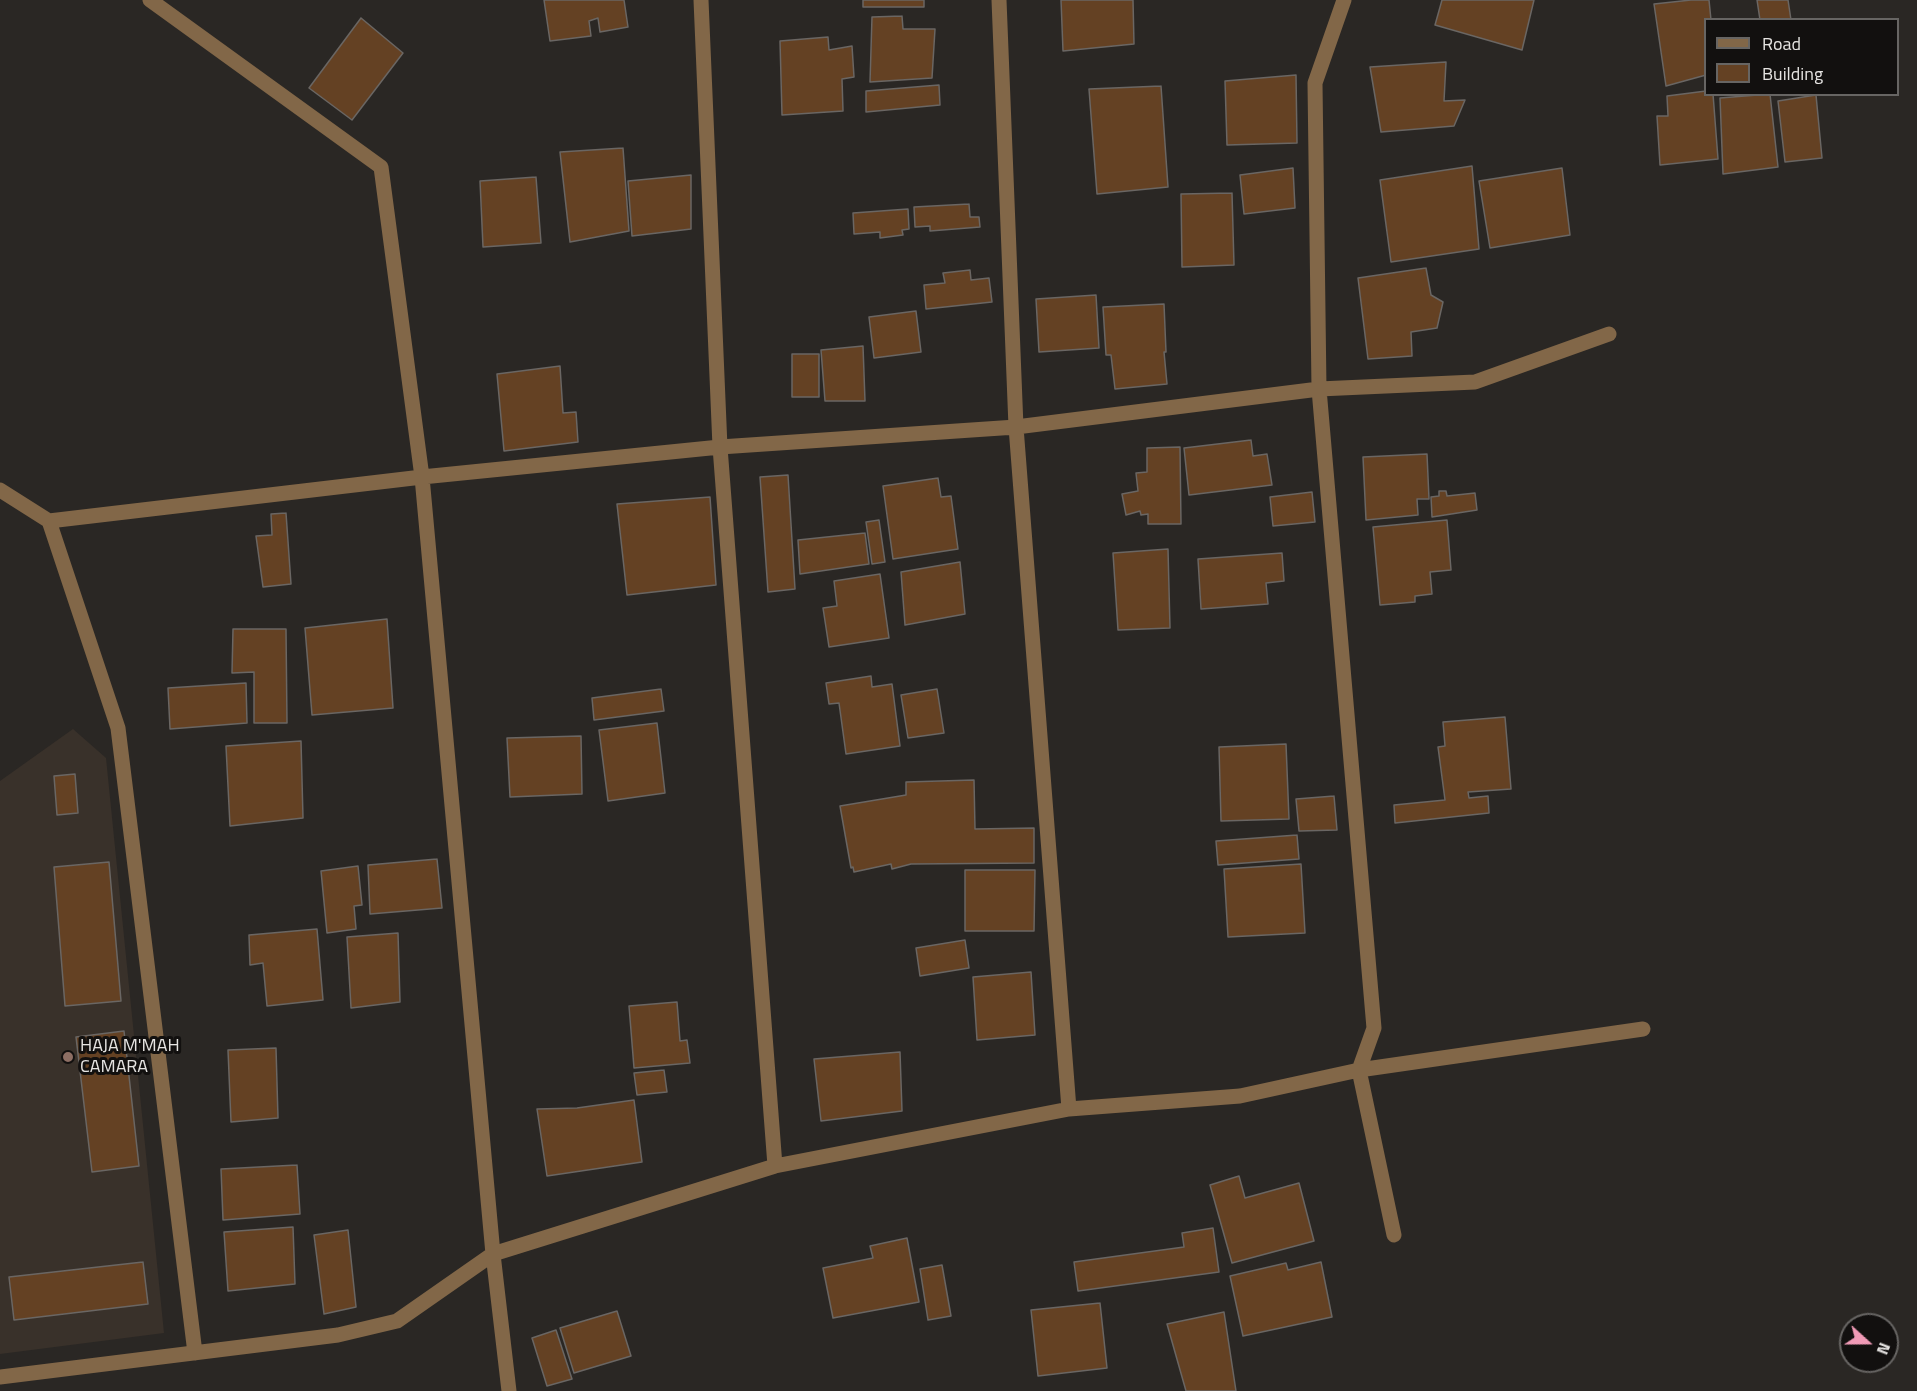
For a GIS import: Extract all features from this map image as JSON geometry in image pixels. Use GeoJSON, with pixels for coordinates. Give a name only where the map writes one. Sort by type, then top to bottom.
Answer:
{"type":"FeatureCollection","features":[{"type":"Feature","properties":{"kind":"street"},"geometry":{"type":"LineString","coordinates":[[150,0],[381,167],[422,477],[493,1254],[509,1391]]}},
{"type":"Feature","properties":{"kind":"street"},"geometry":{"type":"LineString","coordinates":[[701,0],[720,447],[775,1166]]}},
{"type":"Feature","properties":{"kind":"street"},"geometry":{"type":"LineString","coordinates":[[999,0],[1016,427],[1069,1109]]}},
{"type":"Feature","properties":{"kind":"street"},"geometry":{"type":"LineString","coordinates":[[1344,0],[1315,82],[1319,389],[1374,1028],[1359,1070],[1394,1235]]}},
{"type":"Feature","properties":{"kind":"street"},"geometry":{"type":"LineString","coordinates":[[0,490],[49,521],[422,477],[720,447],[1016,427],[1319,389],[1475,382],[1610,334]]}},
{"type":"Feature","properties":{"kind":"street"},"geometry":{"type":"LineString","coordinates":[[49,521],[118,728],[195,1353]]}},
{"type":"Feature","properties":{"kind":"street"},"geometry":{"type":"LineString","coordinates":[[0,1377],[338,1335],[397,1321],[493,1254],[775,1166],[1069,1109],[1240,1096],[1359,1070],[1643,1029]]}},
{"type":"Feature","properties":{"kind":"shaded area","name":"HAJA M'MAH CAMARA"},"geometry":{"type":"Polygon","coordinates":[[[73,729],[106,758],[164,1333],[0,1354],[0,781],[73,729]]]}},
{"type":"Feature","properties":{"kind":"building"},"geometry":{"type":"Polygon","coordinates":[[[544,0],[624,0],[628,27],[600,32],[598,18],[589,21],[591,36],[550,41],[544,0]]]}},
{"type":"Feature","properties":{"kind":"building"},"geometry":{"type":"Polygon","coordinates":[[[863,0],[924,0],[924,7],[863,7],[863,0]]]}},
{"type":"Feature","properties":{"kind":"building"},"geometry":{"type":"Polygon","coordinates":[[[1061,0],[1133,0],[1134,44],[1063,51],[1061,0]]]}},
{"type":"Feature","properties":{"kind":"building"},"geometry":{"type":"Polygon","coordinates":[[[1442,0],[1534,0],[1522,50],[1435,25],[1442,0]]]}},
{"type":"Feature","properties":{"kind":"building"},"geometry":{"type":"Polygon","coordinates":[[[1709,0],[1711,18],[1704,18],[1704,76],[1666,86],[1654,4],[1709,0]]]}},
{"type":"Feature","properties":{"kind":"building"},"geometry":{"type":"Polygon","coordinates":[[[1757,0],[1788,0],[1791,18],[1760,18],[1757,0]]]}},
{"type":"Feature","properties":{"kind":"building"},"geometry":{"type":"Polygon","coordinates":[[[902,16],[903,29],[935,29],[932,78],[870,82],[872,17],[902,16]]]}},
{"type":"Feature","properties":{"kind":"building"},"geometry":{"type":"Polygon","coordinates":[[[361,18],[403,53],[352,120],[309,88],[361,18]]]}},
{"type":"Feature","properties":{"kind":"building"},"geometry":{"type":"Polygon","coordinates":[[[828,37],[829,50],[852,46],[854,77],[842,79],[843,111],[782,115],[780,41],[828,37]]]}},
{"type":"Feature","properties":{"kind":"building"},"geometry":{"type":"Polygon","coordinates":[[[1446,62],[1444,101],[1465,100],[1454,126],[1381,132],[1370,67],[1446,62]]]}},
{"type":"Feature","properties":{"kind":"building"},"geometry":{"type":"Polygon","coordinates":[[[1296,75],[1297,143],[1227,145],[1225,81],[1296,75]]]}},
{"type":"Feature","properties":{"kind":"building"},"geometry":{"type":"Polygon","coordinates":[[[939,85],[940,105],[866,112],[866,91],[939,85]]]}},
{"type":"Feature","properties":{"kind":"building"},"geometry":{"type":"Polygon","coordinates":[[[1161,86],[1168,187],[1097,194],[1089,89],[1161,86]]]}},
{"type":"Feature","properties":{"kind":"building"},"geometry":{"type":"Polygon","coordinates":[[[1704,91],[1704,96],[1713,96],[1718,159],[1660,165],[1657,116],[1668,116],[1667,96],[1704,91]]]}},
{"type":"Feature","properties":{"kind":"building"},"geometry":{"type":"Polygon","coordinates":[[[1770,96],[1778,167],[1723,174],[1720,98],[1770,96]]]}},
{"type":"Feature","properties":{"kind":"building"},"geometry":{"type":"Polygon","coordinates":[[[1816,96],[1822,158],[1785,162],[1778,101],[1816,96]]]}},
{"type":"Feature","properties":{"kind":"building"},"geometry":{"type":"Polygon","coordinates":[[[623,148],[629,231],[570,242],[560,152],[623,148]]]}},
{"type":"Feature","properties":{"kind":"building"},"geometry":{"type":"Polygon","coordinates":[[[1472,166],[1479,249],[1391,262],[1380,180],[1472,166]]]}},
{"type":"Feature","properties":{"kind":"building"},"geometry":{"type":"Polygon","coordinates":[[[1293,168],[1295,208],[1244,214],[1240,175],[1293,168]]]}},
{"type":"Feature","properties":{"kind":"building"},"geometry":{"type":"Polygon","coordinates":[[[1562,168],[1570,235],[1490,248],[1479,181],[1562,168]]]}},
{"type":"Feature","properties":{"kind":"building"},"geometry":{"type":"Polygon","coordinates":[[[691,175],[691,229],[632,236],[628,181],[691,175]]]}},
{"type":"Feature","properties":{"kind":"building"},"geometry":{"type":"Polygon","coordinates":[[[536,177],[541,243],[483,247],[480,181],[536,177]]]}},
{"type":"Feature","properties":{"kind":"building"},"geometry":{"type":"Polygon","coordinates":[[[1232,193],[1234,265],[1182,267],[1181,194],[1232,193]]]}},
{"type":"Feature","properties":{"kind":"building"},"geometry":{"type":"Polygon","coordinates":[[[969,204],[970,217],[979,217],[980,227],[930,231],[930,226],[915,227],[914,207],[969,204]]]}},
{"type":"Feature","properties":{"kind":"building"},"geometry":{"type":"Polygon","coordinates":[[[908,209],[909,229],[902,230],[903,235],[880,238],[880,232],[854,234],[853,213],[908,209]]]}},
{"type":"Feature","properties":{"kind":"building"},"geometry":{"type":"Polygon","coordinates":[[[1426,268],[1431,295],[1443,302],[1437,328],[1411,332],[1412,356],[1368,359],[1358,278],[1426,268]]]}},
{"type":"Feature","properties":{"kind":"building"},"geometry":{"type":"Polygon","coordinates":[[[970,270],[971,280],[989,278],[992,302],[926,309],[924,285],[945,283],[943,273],[970,270]]]}},
{"type":"Feature","properties":{"kind":"building"},"geometry":{"type":"Polygon","coordinates":[[[1096,295],[1099,348],[1039,352],[1036,299],[1096,295]]]}},
{"type":"Feature","properties":{"kind":"building"},"geometry":{"type":"Polygon","coordinates":[[[1164,304],[1167,384],[1115,389],[1111,355],[1106,355],[1103,307],[1164,304]]]}},
{"type":"Feature","properties":{"kind":"building"},"geometry":{"type":"Polygon","coordinates":[[[916,311],[921,352],[874,358],[869,317],[916,311]]]}},
{"type":"Feature","properties":{"kind":"building"},"geometry":{"type":"Polygon","coordinates":[[[863,346],[865,401],[825,401],[821,350],[863,346]]]}},
{"type":"Feature","properties":{"kind":"building"},"geometry":{"type":"Polygon","coordinates":[[[792,354],[819,354],[819,397],[792,397],[792,354]]]}},
{"type":"Feature","properties":{"kind":"building"},"geometry":{"type":"Polygon","coordinates":[[[560,366],[563,413],[576,412],[578,442],[504,451],[497,374],[560,366]]]}},
{"type":"Feature","properties":{"kind":"building"},"geometry":{"type":"Polygon","coordinates":[[[1251,440],[1253,456],[1267,454],[1272,485],[1189,495],[1184,448],[1251,440]]]}},
{"type":"Feature","properties":{"kind":"building"},"geometry":{"type":"Polygon","coordinates":[[[1180,447],[1181,524],[1148,524],[1148,514],[1141,515],[1140,511],[1126,515],[1122,494],[1138,491],[1136,473],[1147,472],[1147,448],[1180,447]]]}},
{"type":"Feature","properties":{"kind":"building"},"geometry":{"type":"Polygon","coordinates":[[[1427,454],[1429,499],[1417,499],[1418,515],[1366,520],[1363,457],[1427,454]]]}},
{"type":"Feature","properties":{"kind":"building"},"geometry":{"type":"Polygon","coordinates":[[[788,475],[795,589],[768,592],[760,477],[788,475]]]}},
{"type":"Feature","properties":{"kind":"building"},"geometry":{"type":"Polygon","coordinates":[[[938,478],[941,497],[951,496],[958,549],[893,559],[883,486],[938,478]]]}},
{"type":"Feature","properties":{"kind":"building"},"geometry":{"type":"Polygon","coordinates":[[[1439,491],[1446,491],[1447,496],[1475,493],[1477,510],[1432,517],[1431,497],[1439,496],[1439,491]]]}},
{"type":"Feature","properties":{"kind":"building"},"geometry":{"type":"Polygon","coordinates":[[[1312,492],[1315,522],[1273,526],[1270,497],[1312,492]]]}},
{"type":"Feature","properties":{"kind":"building"},"geometry":{"type":"Polygon","coordinates":[[[710,497],[716,585],[627,595],[617,504],[710,497]]]}},
{"type":"Feature","properties":{"kind":"building"},"geometry":{"type":"Polygon","coordinates":[[[286,513],[291,584],[263,587],[256,536],[272,535],[271,514],[286,513]]]}},
{"type":"Feature","properties":{"kind":"building"},"geometry":{"type":"Polygon","coordinates":[[[879,520],[885,562],[872,564],[866,522],[879,520]]]}},
{"type":"Feature","properties":{"kind":"building"},"geometry":{"type":"Polygon","coordinates":[[[1447,520],[1451,570],[1430,572],[1432,594],[1415,596],[1415,602],[1380,605],[1373,527],[1447,520]]]}},
{"type":"Feature","properties":{"kind":"building"},"geometry":{"type":"Polygon","coordinates":[[[865,533],[869,564],[800,574],[798,540],[865,533]]]}},
{"type":"Feature","properties":{"kind":"building"},"geometry":{"type":"Polygon","coordinates":[[[1168,549],[1170,628],[1118,630],[1113,553],[1168,549]]]}},
{"type":"Feature","properties":{"kind":"building"},"geometry":{"type":"Polygon","coordinates":[[[1282,553],[1284,581],[1266,583],[1268,604],[1201,609],[1198,559],[1282,553]]]}},
{"type":"Feature","properties":{"kind":"building"},"geometry":{"type":"Polygon","coordinates":[[[960,562],[965,614],[905,625],[901,572],[960,562]]]}},
{"type":"Feature","properties":{"kind":"building"},"geometry":{"type":"Polygon","coordinates":[[[880,574],[889,638],[829,647],[823,608],[837,606],[834,581],[880,574]]]}},
{"type":"Feature","properties":{"kind":"building"},"geometry":{"type":"Polygon","coordinates":[[[387,619],[393,708],[312,715],[305,628],[387,619]]]}},
{"type":"Feature","properties":{"kind":"building"},"geometry":{"type":"Polygon","coordinates":[[[233,629],[286,629],[287,723],[254,723],[254,672],[232,673],[233,629]]]}},
{"type":"Feature","properties":{"kind":"building"},"geometry":{"type":"Polygon","coordinates":[[[871,676],[872,687],[892,684],[900,746],[846,754],[839,703],[829,704],[826,683],[871,676]]]}},
{"type":"Feature","properties":{"kind":"building"},"geometry":{"type":"Polygon","coordinates":[[[246,683],[247,723],[170,729],[168,688],[246,683]]]}},
{"type":"Feature","properties":{"kind":"building"},"geometry":{"type":"Polygon","coordinates":[[[661,689],[664,711],[594,720],[592,698],[661,689]]]}},
{"type":"Feature","properties":{"kind":"building"},"geometry":{"type":"Polygon","coordinates":[[[937,689],[944,733],[908,738],[901,695],[937,689]]]}},
{"type":"Feature","properties":{"kind":"building"},"geometry":{"type":"Polygon","coordinates":[[[1505,717],[1511,789],[1468,792],[1469,798],[1488,796],[1489,813],[1395,823],[1394,805],[1445,800],[1438,747],[1445,746],[1443,722],[1505,717]]]}},
{"type":"Feature","properties":{"kind":"building"},"geometry":{"type":"Polygon","coordinates":[[[657,723],[665,793],[608,801],[599,730],[657,723]]]}},
{"type":"Feature","properties":{"kind":"building"},"geometry":{"type":"Polygon","coordinates":[[[581,736],[582,794],[510,797],[507,738],[581,736]]]}},
{"type":"Feature","properties":{"kind":"building"},"geometry":{"type":"Polygon","coordinates":[[[301,741],[303,818],[230,826],[226,746],[301,741]]]}},
{"type":"Feature","properties":{"kind":"building"},"geometry":{"type":"Polygon","coordinates":[[[1286,744],[1289,819],[1221,821],[1219,747],[1286,744]]]}},
{"type":"Feature","properties":{"kind":"building"},"geometry":{"type":"Polygon","coordinates":[[[75,774],[78,813],[57,815],[54,776],[75,774]]]}},
{"type":"Feature","properties":{"kind":"building"},"geometry":{"type":"Polygon","coordinates":[[[974,780],[975,829],[1034,828],[1034,863],[911,864],[892,869],[891,864],[854,872],[853,867],[851,868],[840,806],[906,795],[906,782],[974,780]]]}},
{"type":"Feature","properties":{"kind":"building"},"geometry":{"type":"Polygon","coordinates":[[[1334,796],[1337,830],[1299,831],[1296,799],[1334,796]]]}},
{"type":"Feature","properties":{"kind":"building"},"geometry":{"type":"Polygon","coordinates":[[[1297,835],[1299,859],[1218,865],[1216,841],[1297,835]]]}},
{"type":"Feature","properties":{"kind":"building"},"geometry":{"type":"Polygon","coordinates":[[[437,859],[442,908],[370,914],[368,865],[437,859]]]}},
{"type":"Feature","properties":{"kind":"building"},"geometry":{"type":"Polygon","coordinates":[[[109,862],[121,1001],[65,1006],[54,867],[109,862]]]}},
{"type":"Feature","properties":{"kind":"building"},"geometry":{"type":"Polygon","coordinates":[[[1301,864],[1305,933],[1228,937],[1224,869],[1301,864]]]}},
{"type":"Feature","properties":{"kind":"building"},"geometry":{"type":"Polygon","coordinates":[[[358,866],[362,905],[354,906],[356,929],[327,933],[321,871],[358,866]]]}},
{"type":"Feature","properties":{"kind":"building"},"geometry":{"type":"Polygon","coordinates":[[[965,870],[1035,870],[1034,931],[965,931],[965,870]]]}},
{"type":"Feature","properties":{"kind":"building"},"geometry":{"type":"Polygon","coordinates":[[[317,929],[323,1000],[267,1006],[263,963],[250,965],[249,935],[317,929]]]}},
{"type":"Feature","properties":{"kind":"building"},"geometry":{"type":"Polygon","coordinates":[[[398,933],[400,1002],[351,1008],[347,937],[398,933]]]}},
{"type":"Feature","properties":{"kind":"building"},"geometry":{"type":"Polygon","coordinates":[[[965,940],[969,968],[920,976],[916,948],[965,940]]]}},
{"type":"Feature","properties":{"kind":"building"},"geometry":{"type":"Polygon","coordinates":[[[1031,972],[1035,1035],[977,1040],[973,977],[1031,972]]]}},
{"type":"Feature","properties":{"kind":"building"},"geometry":{"type":"Polygon","coordinates":[[[677,1002],[680,1041],[687,1040],[690,1063],[634,1068],[629,1006],[677,1002]]]}},
{"type":"Feature","properties":{"kind":"building"},"geometry":{"type":"Polygon","coordinates":[[[124,1031],[139,1166],[92,1172],[76,1037],[124,1031]]]}},
{"type":"Feature","properties":{"kind":"building"},"geometry":{"type":"Polygon","coordinates":[[[276,1048],[278,1118],[231,1122],[228,1050],[276,1048]]]}},
{"type":"Feature","properties":{"kind":"building"},"geometry":{"type":"Polygon","coordinates":[[[900,1052],[902,1111],[821,1121],[814,1059],[900,1052]]]}},
{"type":"Feature","properties":{"kind":"building"},"geometry":{"type":"Polygon","coordinates":[[[664,1070],[667,1092],[637,1095],[634,1073],[664,1070]]]}},
{"type":"Feature","properties":{"kind":"building"},"geometry":{"type":"Polygon","coordinates":[[[634,1100],[642,1162],[547,1176],[537,1109],[577,1108],[634,1100]]]}},
{"type":"Feature","properties":{"kind":"building"},"geometry":{"type":"Polygon","coordinates":[[[297,1165],[300,1214],[223,1220],[221,1169],[297,1165]]]}},
{"type":"Feature","properties":{"kind":"building"},"geometry":{"type":"Polygon","coordinates":[[[1239,1176],[1245,1198],[1299,1183],[1314,1241],[1232,1263],[1210,1185],[1239,1176]]]}},
{"type":"Feature","properties":{"kind":"building"},"geometry":{"type":"Polygon","coordinates":[[[293,1227],[295,1284],[228,1291],[224,1232],[293,1227]]]}},
{"type":"Feature","properties":{"kind":"building"},"geometry":{"type":"Polygon","coordinates":[[[1213,1228],[1219,1272],[1078,1291],[1074,1262],[1184,1247],[1182,1233],[1213,1228]]]}},
{"type":"Feature","properties":{"kind":"building"},"geometry":{"type":"Polygon","coordinates":[[[348,1230],[356,1307],[324,1314],[314,1235],[348,1230]]]}},
{"type":"Feature","properties":{"kind":"building"},"geometry":{"type":"Polygon","coordinates":[[[907,1238],[919,1302],[833,1318],[823,1268],[873,1258],[870,1246],[907,1238]]]}},
{"type":"Feature","properties":{"kind":"building"},"geometry":{"type":"Polygon","coordinates":[[[143,1262],[148,1304],[14,1320],[9,1277],[143,1262]]]}},
{"type":"Feature","properties":{"kind":"building"},"geometry":{"type":"Polygon","coordinates":[[[1321,1262],[1332,1317],[1243,1336],[1230,1276],[1286,1263],[1288,1270],[1321,1262]]]}},
{"type":"Feature","properties":{"kind":"building"},"geometry":{"type":"Polygon","coordinates":[[[942,1265],[951,1316],[928,1320],[920,1269],[942,1265]]]}},
{"type":"Feature","properties":{"kind":"building"},"geometry":{"type":"Polygon","coordinates":[[[1100,1303],[1107,1368],[1038,1376],[1031,1310],[1100,1303]]]}},
{"type":"Feature","properties":{"kind":"building"},"geometry":{"type":"Polygon","coordinates":[[[617,1311],[631,1356],[574,1373],[560,1328],[617,1311]]]}},
{"type":"Feature","properties":{"kind":"building"},"geometry":{"type":"Polygon","coordinates":[[[1224,1312],[1236,1391],[1186,1391],[1167,1324],[1224,1312]]]}},
{"type":"Feature","properties":{"kind":"building"},"geometry":{"type":"Polygon","coordinates":[[[556,1330],[572,1379],[547,1386],[532,1338],[556,1330]]]}},
{"type":"Feature","properties":{"kind":"place","name":"HAJA M'MAH CAMARA"},"geometry":{"type":"Point","coordinates":[68,1057]}}]}
